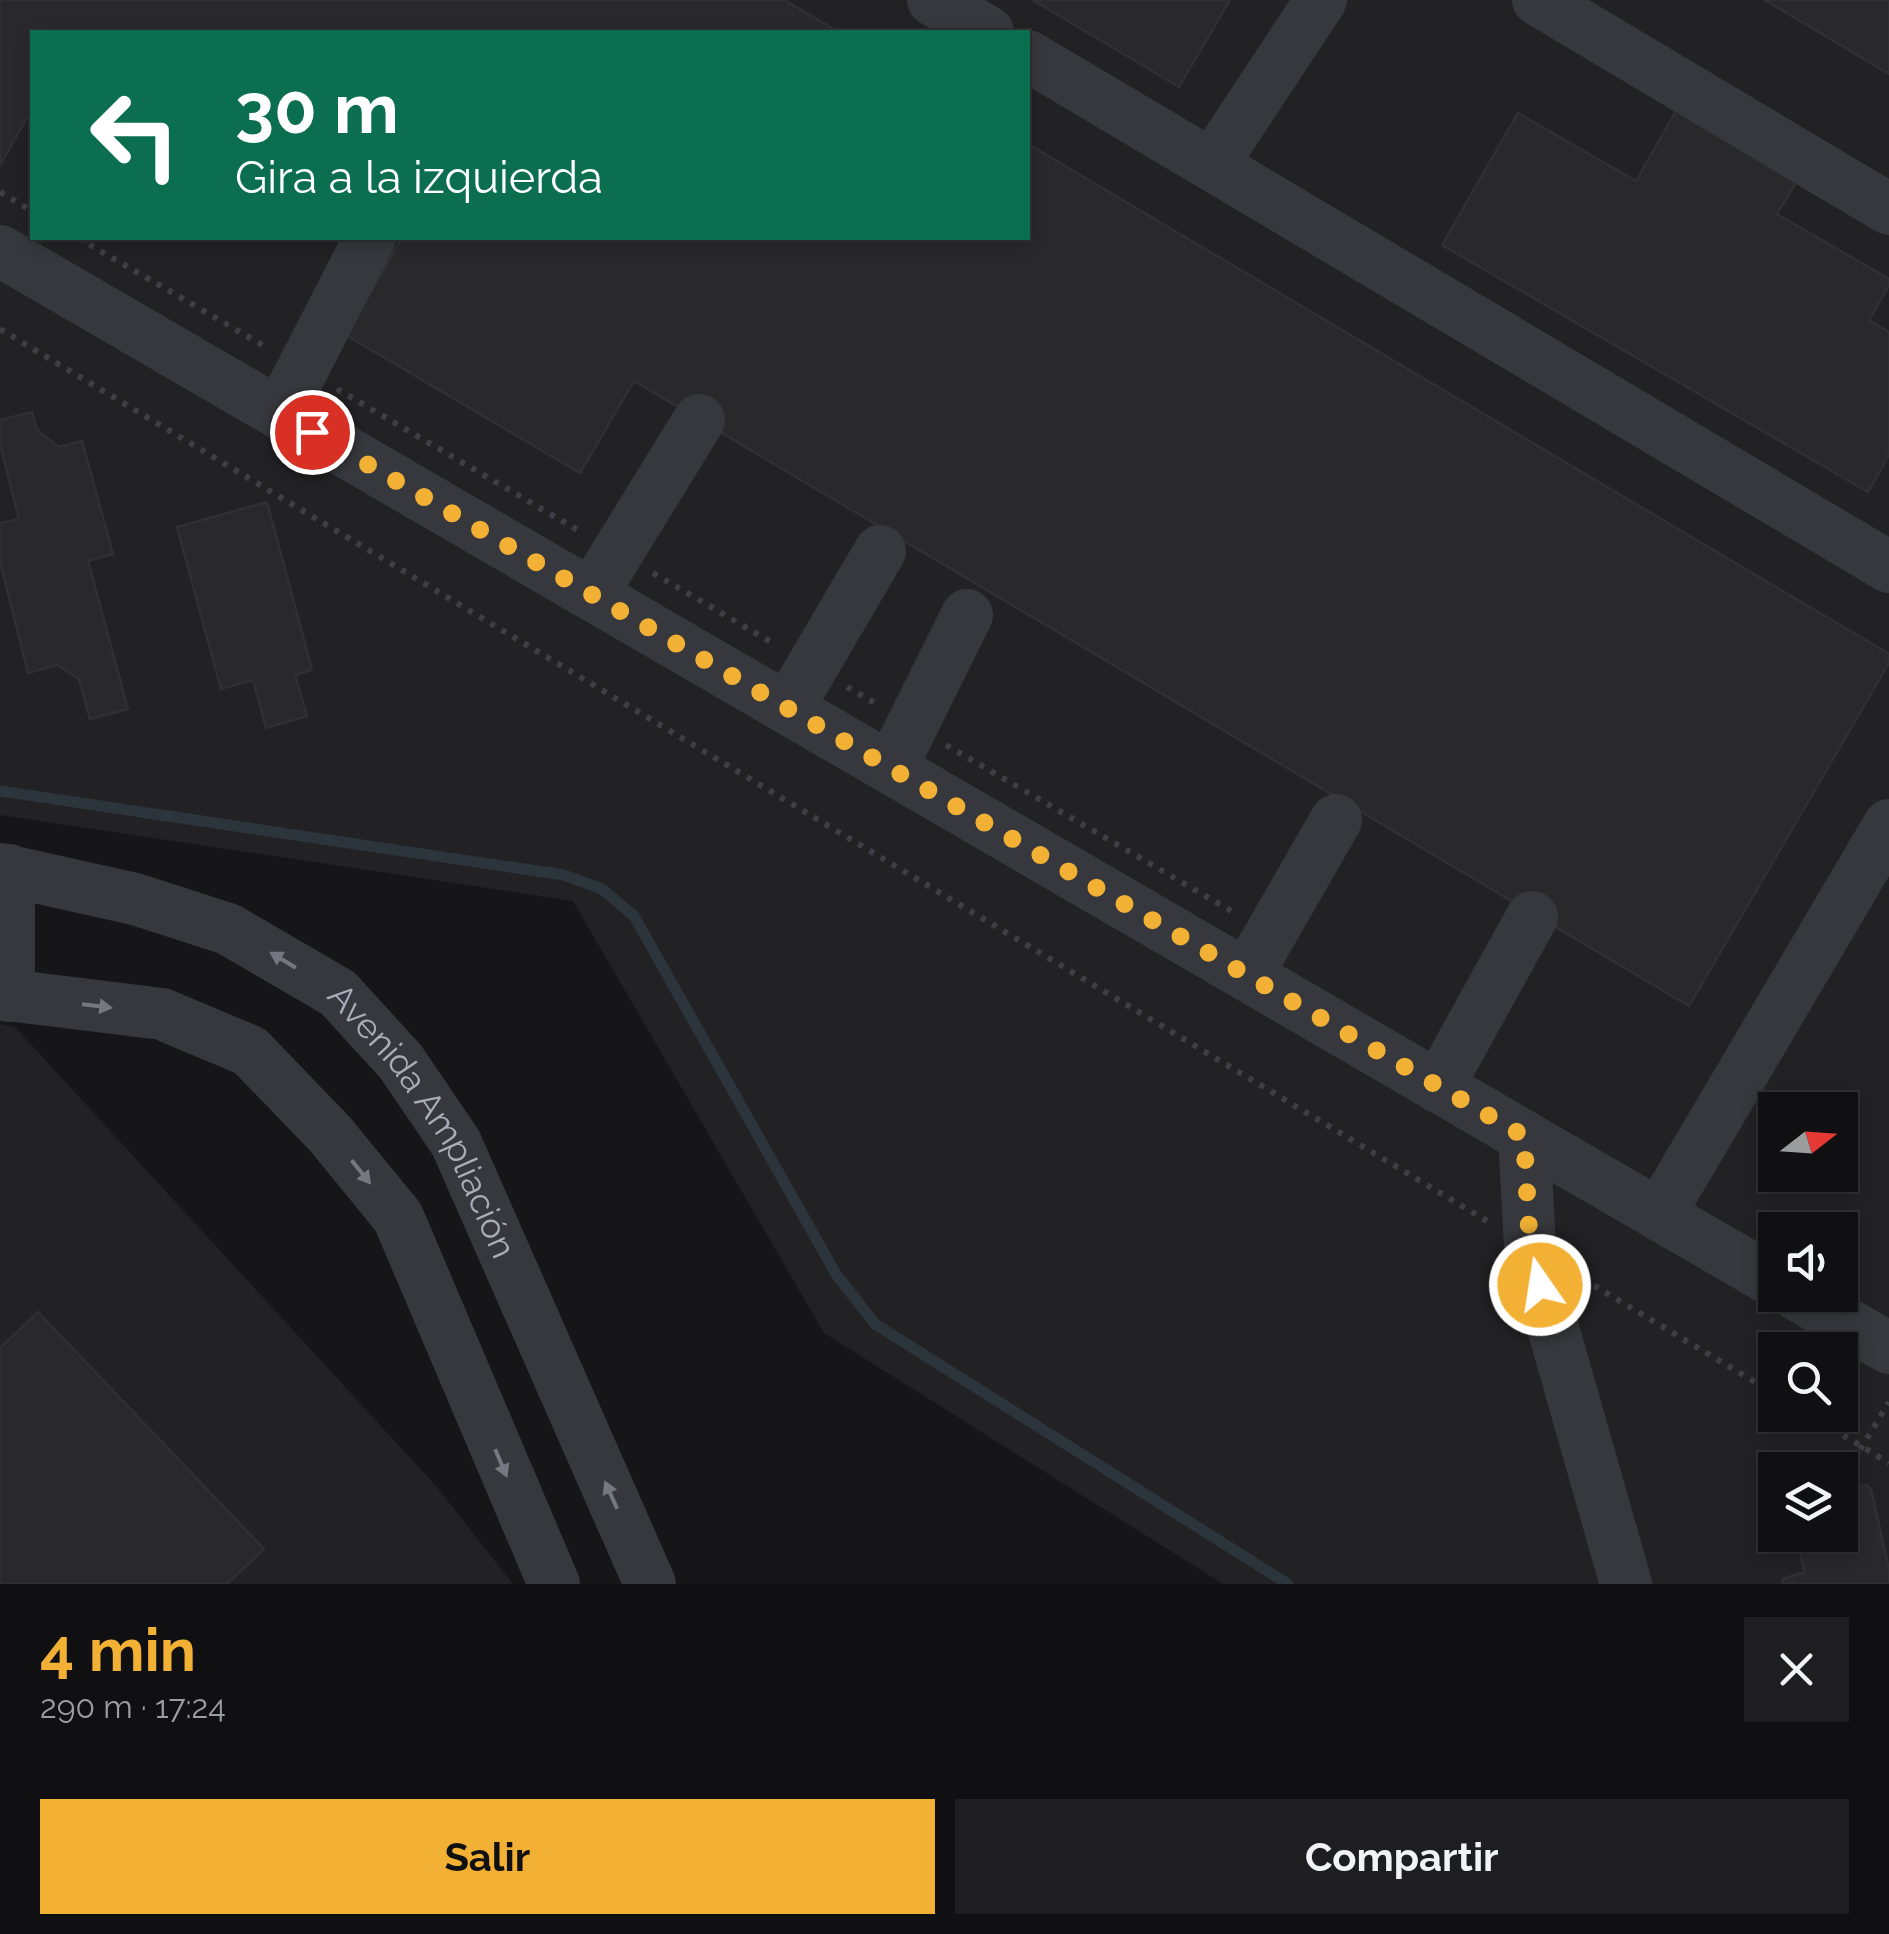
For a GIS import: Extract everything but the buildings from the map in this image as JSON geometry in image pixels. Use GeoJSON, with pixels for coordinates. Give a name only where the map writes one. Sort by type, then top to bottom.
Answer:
{"type":"FeatureCollection","features":[{"type":"Feature","properties":{"kind":"street"},"geometry":{"type":"LineString","coordinates":[[933,0],[985,30]]}},
{"type":"Feature","properties":{"kind":"street"},"geometry":{"type":"LineString","coordinates":[[1212,166],[1321,0]]}},
{"type":"Feature","properties":{"kind":"street"},"geometry":{"type":"LineString","coordinates":[[1538,0],[1889,209]]}},
{"type":"Feature","properties":{"kind":"street"},"geometry":{"type":"LineString","coordinates":[[1030,57],[1889,567]]}},
{"type":"Feature","properties":{"kind":"street"},"geometry":{"type":"LineString","coordinates":[[292,391],[369,240]]}},
{"type":"Feature","properties":{"kind":"street"},"geometry":{"type":"LineString","coordinates":[[0,251],[292,391],[1259,955],[1438,1086],[1758,1272]]}},
{"type":"Feature","properties":{"kind":"street"},"geometry":{"type":"LineString","coordinates":[[605,574],[699,420]]}},
{"type":"Feature","properties":{"kind":"street"},"geometry":{"type":"LineString","coordinates":[[800,688],[880,552]]}},
{"type":"Feature","properties":{"kind":"street"},"geometry":{"type":"LineString","coordinates":[[902,747],[967,615]]}},
{"type":"Feature","properties":{"kind":"street"},"geometry":{"type":"LineString","coordinates":[[1259,955],[1336,820]]}},
{"type":"Feature","properties":{"kind":"street"},"geometry":{"type":"LineString","coordinates":[[1659,1215],[1889,825]]}},
{"type":"Feature","properties":{"kind":"street"},"geometry":{"type":"LineString","coordinates":[[4,869],[4,995]]}},
{"type":"Feature","properties":{"kind":"street","name":"Avenida Ampliación"},"geometry":{"type":"LineString","coordinates":[[4,869],[135,899],[228,928],[338,993],[402,1062],[456,1143],[650,1584]]}},
{"type":"Feature","properties":{"kind":"street"},"geometry":{"type":"LineString","coordinates":[[1438,1086],[1532,917]]}},
{"type":"Feature","properties":{"kind":"street","name":"Avenida Ampliación"},"geometry":{"type":"LineString","coordinates":[[4,995],[162,1014],[250,1051],[330,1134],[398,1217],[554,1584]]}},
{"type":"Feature","properties":{"kind":"street"},"geometry":{"type":"LineString","coordinates":[[1524,1136],[1530,1248],[1626,1584]]}},
{"type":"Feature","properties":{"kind":"street"},"geometry":{"type":"LineString","coordinates":[[1827,1312],[1889,1348]]}},
{"type":"Feature","properties":{"kind":"path"},"geometry":{"type":"LineString","coordinates":[[0,192],[30,210]]}},
{"type":"Feature","properties":{"kind":"path"},"geometry":{"type":"LineString","coordinates":[[81,240],[292,391],[1259,955]]}},
{"type":"Feature","properties":{"kind":"path"},"geometry":{"type":"LineString","coordinates":[[0,329],[1758,1384]]}},
{"type":"Feature","properties":{"kind":"path"},"geometry":{"type":"LineString","coordinates":[[1858,1455],[1889,1402]]}},
{"type":"Feature","properties":{"kind":"path"},"geometry":{"type":"LineString","coordinates":[[1838,1432],[1889,1462]]}},
{"type":"Feature","properties":{"kind":"shaded area"},"geometry":{"type":"Polygon","coordinates":[[[0,0],[1889,0],[1889,1584],[1223,1584],[824,1333],[573,901],[0,815],[0,0]]]}},
{"type":"Feature","properties":{"kind":"shaded area"},"geometry":{"type":"Polygon","coordinates":[[[0,1024],[15,1027],[436,1486],[513,1584],[0,1584],[0,1024]]]}},
{"type":"Feature","properties":{"kind":"waterway"},"geometry":{"type":"LineString","coordinates":[[0,791],[564,875],[602,889],[634,916],[836,1274],[875,1324],[1288,1584]]}},
{"type":"Feature","properties":{"kind":"route"},"geometry":{"type":"LineString","coordinates":[[312,432],[1524,1136],[1530,1248],[1540,1285]]}}]}
